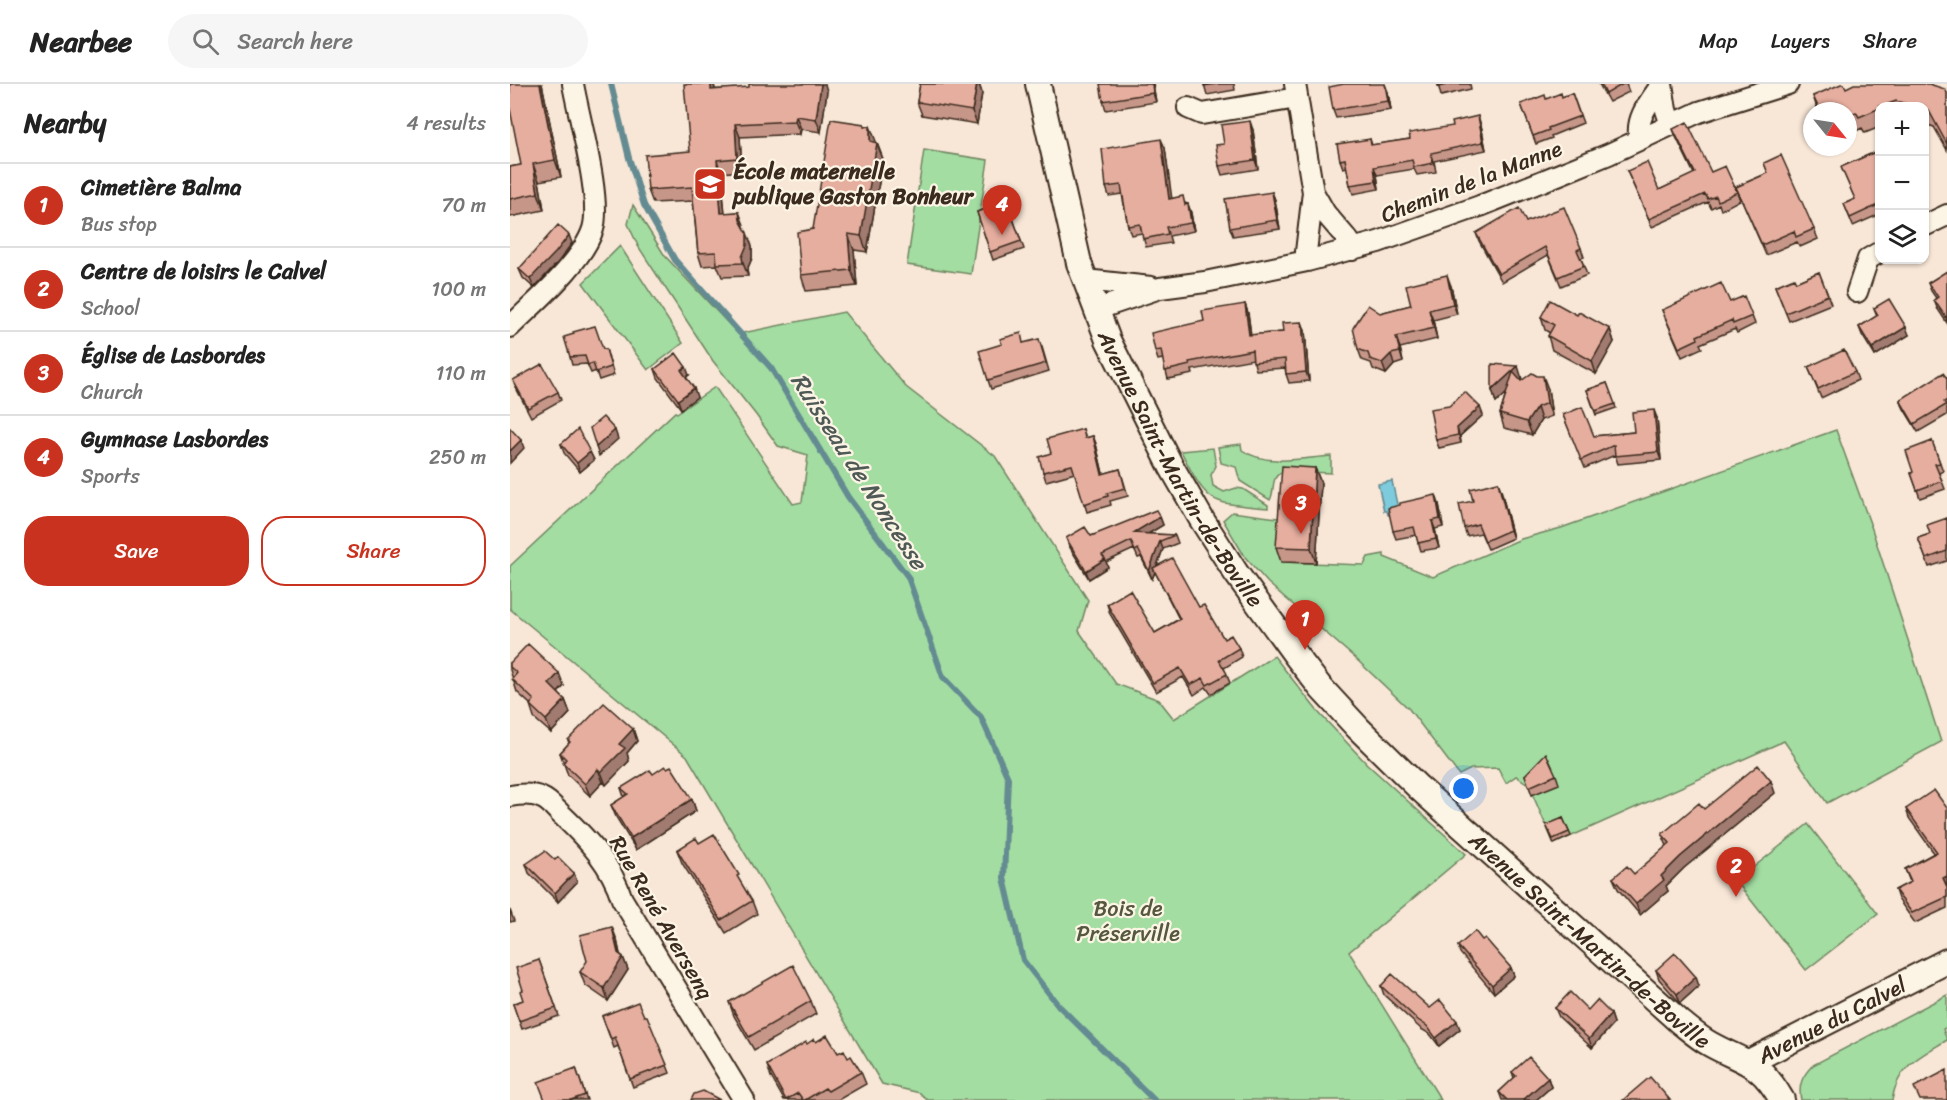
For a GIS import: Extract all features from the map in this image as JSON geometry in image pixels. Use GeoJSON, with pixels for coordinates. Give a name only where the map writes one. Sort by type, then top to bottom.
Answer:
{"type":"FeatureCollection","features":[{"type":"Feature","properties":{"kind":"street"},"geometry":{"type":"LineString","coordinates":[[510,327],[574,261],[592,230],[596,210],[573,84]]}},
{"type":"Feature","properties":{"kind":"street","name":"Avenue Saint-Martin-de-Boville"},"geometry":{"type":"LineString","coordinates":[[1038,84],[1069,224],[1095,310],[1161,446],[1202,520],[1270,621],[1339,709],[1389,759],[1680,1022],[1709,1044],[1757,1068]]}},
{"type":"Feature","properties":{"kind":"street"},"geometry":{"type":"LineString","coordinates":[[1662,84],[1671,125]]}},
{"type":"Feature","properties":{"kind":"street"},"geometry":{"type":"LineString","coordinates":[[1640,140],[1637,131],[1640,120],[1662,84]]}},
{"type":"Feature","properties":{"kind":"street","name":"Chemin de la Manne"},"geometry":{"type":"LineString","coordinates":[[1095,310],[1160,288],[1205,282],[1352,250],[1480,206],[1609,154],[1699,112],[1788,84]]}},
{"type":"Feature","properties":{"kind":"street"},"geometry":{"type":"LineString","coordinates":[[1188,108],[1202,114],[1296,91],[1313,192],[1307,261]]}},
{"type":"Feature","properties":{"kind":"street"},"geometry":{"type":"LineString","coordinates":[[1313,192],[1325,213],[1349,241],[1352,250]]}},
{"type":"Feature","properties":{"kind":"street"},"geometry":{"type":"LineString","coordinates":[[1929,224],[1947,215]]}},
{"type":"Feature","properties":{"kind":"street"},"geometry":{"type":"LineString","coordinates":[[1857,292],[1868,259],[1875,255]]}},
{"type":"Feature","properties":{"kind":"street","name":"Chemin de la Manne"},"geometry":{"type":"LineString","coordinates":[[1085,280],[1160,288]]}},
{"type":"Feature","properties":{"kind":"street","name":"Rue René Aversenq"},"geometry":{"type":"LineString","coordinates":[[510,796],[525,794],[543,798],[593,845],[608,867],[633,918],[744,1100]]}},
{"type":"Feature","properties":{"kind":"street","name":"Avenue du Calvel"},"geometry":{"type":"LineString","coordinates":[[1757,1068],[1947,961]]}},
{"type":"Feature","properties":{"kind":"street","name":"Avenue du Calvel"},"geometry":{"type":"LineString","coordinates":[[1757,1068],[1797,1054],[1947,976]]}},
{"type":"Feature","properties":{"kind":"street"},"geometry":{"type":"LineString","coordinates":[[1757,1068],[1771,1080],[1782,1100]]}},
{"type":"Feature","properties":{"kind":"green space"},"geometry":{"type":"Polygon","coordinates":[[[924,150],[988,160],[971,274],[907,265],[924,150]]]}},
{"type":"Feature","properties":{"kind":"green space","name":"Bois de Préserville"},"geometry":{"type":"Polygon","coordinates":[[[633,205],[665,256],[738,334],[844,312],[906,387],[995,456],[1088,600],[1079,631],[1116,684],[1159,700],[1174,719],[1274,656],[1319,713],[1367,764],[1466,854],[1349,952],[1441,1100],[927,1100],[920,1093],[882,1084],[687,756],[510,609],[510,566],[675,412],[677,413],[715,387],[793,504],[802,502],[808,455],[778,446],[713,361],[638,246],[628,224],[633,205]]]}},
{"type":"Feature","properties":{"kind":"green space"},"geometry":{"type":"Polygon","coordinates":[[[620,246],[683,343],[648,370],[583,283],[620,246]]]}},
{"type":"Feature","properties":{"kind":"green space"},"geometry":{"type":"Polygon","coordinates":[[[1836,430],[1872,529],[1941,742],[1827,803],[1784,741],[1554,844],[1528,784],[1516,776],[1506,783],[1498,768],[1471,769],[1459,775],[1409,709],[1355,658],[1268,583],[1245,557],[1223,520],[1232,512],[1285,519],[1282,562],[1364,565],[1368,557],[1384,554],[1384,557],[1433,577],[1521,539],[1561,528],[1836,430]]]}},
{"type":"Feature","properties":{"kind":"green space"},"geometry":{"type":"Polygon","coordinates":[[[1241,444],[1242,450],[1252,455],[1273,460],[1331,456],[1331,473],[1284,471],[1276,477],[1270,500],[1240,481],[1236,467],[1221,463],[1218,447],[1241,444]]]}},
{"type":"Feature","properties":{"kind":"green space"},"geometry":{"type":"Polygon","coordinates":[[[1213,448],[1216,466],[1211,475],[1213,486],[1224,492],[1236,488],[1243,489],[1268,505],[1268,508],[1233,505],[1212,498],[1205,491],[1181,451],[1213,448]]]}},
{"type":"Feature","properties":{"kind":"green space"},"geometry":{"type":"Polygon","coordinates":[[[1808,824],[1878,914],[1806,970],[1736,881],[1808,824]]]}},
{"type":"Feature","properties":{"kind":"green space"},"geometry":{"type":"Polygon","coordinates":[[[1947,995],[1947,1027],[1943,1029],[1947,1040],[1911,1063],[1899,1078],[1892,1100],[1801,1100],[1802,1081],[1813,1065],[1947,995]]]}},
{"type":"Feature","properties":{"kind":"water"},"geometry":{"type":"Polygon","coordinates":[[[1392,481],[1398,509],[1396,514],[1388,515],[1387,511],[1384,511],[1378,484],[1392,481]]]}},
{"type":"Feature","properties":{"kind":"building"},"geometry":{"type":"Polygon","coordinates":[[[510,84],[540,84],[555,160],[533,164],[538,193],[510,199],[510,167],[521,165],[510,109],[510,84]]]}},
{"type":"Feature","properties":{"kind":"building"},"geometry":{"type":"Polygon","coordinates":[[[684,84],[711,84],[711,90],[749,87],[749,84],[821,84],[816,119],[796,116],[795,121],[735,124],[737,158],[717,160],[721,213],[739,212],[740,220],[747,233],[743,263],[717,264],[716,252],[698,253],[692,187],[648,190],[645,155],[690,151],[684,84]]]}},
{"type":"Feature","properties":{"kind":"building"},"geometry":{"type":"Polygon","coordinates":[[[920,84],[977,84],[972,111],[917,102],[920,84]]]}},
{"type":"Feature","properties":{"kind":"building"},"geometry":{"type":"Polygon","coordinates":[[[1100,84],[1152,84],[1153,93],[1103,101],[1100,84]]]}},
{"type":"Feature","properties":{"kind":"building"},"geometry":{"type":"Polygon","coordinates":[[[1344,84],[1385,84],[1388,101],[1333,110],[1329,87],[1344,84]]]}},
{"type":"Feature","properties":{"kind":"building"},"geometry":{"type":"Polygon","coordinates":[[[1601,84],[1623,84],[1606,94],[1601,84]]]}},
{"type":"Feature","properties":{"kind":"building"},"geometry":{"type":"Polygon","coordinates":[[[1841,84],[1844,84],[1846,88],[1854,84],[1929,84],[1945,89],[1947,93],[1947,144],[1929,111],[1929,102],[1875,102],[1875,110],[1859,117],[1857,102],[1816,102],[1813,96],[1841,84]]]}},
{"type":"Feature","properties":{"kind":"building"},"geometry":{"type":"Polygon","coordinates":[[[1561,93],[1562,97],[1572,93],[1580,116],[1533,136],[1521,104],[1545,95],[1546,99],[1561,93]]]}},
{"type":"Feature","properties":{"kind":"building"},"geometry":{"type":"Polygon","coordinates":[[[1478,116],[1483,142],[1431,153],[1433,163],[1414,167],[1412,160],[1374,167],[1376,181],[1350,185],[1345,159],[1340,160],[1337,144],[1370,139],[1371,145],[1410,139],[1409,133],[1453,126],[1452,122],[1478,116]]]}},
{"type":"Feature","properties":{"kind":"building"},"geometry":{"type":"Polygon","coordinates":[[[831,119],[864,124],[864,127],[870,126],[870,141],[877,143],[861,236],[848,234],[851,270],[801,275],[797,232],[813,229],[831,119]]]}},
{"type":"Feature","properties":{"kind":"building"},"geometry":{"type":"Polygon","coordinates":[[[1250,121],[1255,160],[1219,166],[1216,145],[1224,144],[1221,125],[1250,121]]]}},
{"type":"Feature","properties":{"kind":"building"},"geometry":{"type":"Polygon","coordinates":[[[1687,122],[1711,172],[1725,166],[1737,192],[1718,201],[1716,196],[1708,199],[1705,194],[1649,219],[1627,171],[1647,162],[1659,190],[1695,173],[1673,129],[1687,122]]]}},
{"type":"Feature","properties":{"kind":"building"},"geometry":{"type":"Polygon","coordinates":[[[1161,139],[1169,199],[1183,196],[1185,205],[1188,204],[1191,223],[1166,227],[1168,234],[1143,239],[1140,224],[1128,226],[1121,185],[1106,187],[1102,149],[1161,139]]]}},
{"type":"Feature","properties":{"kind":"building"},"geometry":{"type":"Polygon","coordinates":[[[1875,152],[1875,206],[1850,218],[1844,204],[1855,199],[1841,167],[1875,152]]]}},
{"type":"Feature","properties":{"kind":"building"},"geometry":{"type":"Polygon","coordinates":[[[1781,155],[1814,229],[1796,237],[1794,231],[1762,245],[1736,187],[1768,173],[1764,163],[1781,155]]]}},
{"type":"Feature","properties":{"kind":"building"},"geometry":{"type":"Polygon","coordinates":[[[1272,192],[1277,220],[1230,228],[1225,199],[1272,192]]]}},
{"type":"Feature","properties":{"kind":"building"},"geometry":{"type":"Polygon","coordinates":[[[997,201],[999,205],[1007,202],[1021,241],[990,252],[977,212],[985,209],[984,206],[997,201]]]}},
{"type":"Feature","properties":{"kind":"building"},"geometry":{"type":"Polygon","coordinates":[[[1564,207],[1581,248],[1577,250],[1584,266],[1558,277],[1545,247],[1499,274],[1476,233],[1519,208],[1526,222],[1564,207]]]}},
{"type":"Feature","properties":{"kind":"building"},"geometry":{"type":"Polygon","coordinates":[[[558,225],[569,235],[530,279],[519,269],[558,225]]]}},
{"type":"Feature","properties":{"kind":"building"},"geometry":{"type":"Polygon","coordinates":[[[1947,271],[1947,319],[1934,300],[1938,297],[1928,283],[1947,271]]]}},
{"type":"Feature","properties":{"kind":"building"},"geometry":{"type":"Polygon","coordinates":[[[1819,272],[1828,295],[1786,313],[1775,286],[1794,278],[1796,282],[1819,272]]]}},
{"type":"Feature","properties":{"kind":"building"},"geometry":{"type":"Polygon","coordinates":[[[1447,275],[1453,304],[1429,310],[1434,328],[1396,337],[1400,352],[1391,354],[1382,363],[1370,359],[1368,353],[1358,349],[1353,328],[1368,305],[1380,313],[1411,305],[1406,285],[1447,275]]]}},
{"type":"Feature","properties":{"kind":"building"},"geometry":{"type":"Polygon","coordinates":[[[1721,283],[1730,302],[1744,296],[1752,316],[1733,324],[1732,320],[1697,336],[1698,339],[1679,348],[1662,310],[1721,283]]]}},
{"type":"Feature","properties":{"kind":"building"},"geometry":{"type":"Polygon","coordinates":[[[1889,299],[1906,327],[1872,348],[1859,327],[1878,315],[1874,308],[1889,299]]]}},
{"type":"Feature","properties":{"kind":"building"},"geometry":{"type":"Polygon","coordinates":[[[1550,300],[1577,315],[1579,312],[1610,329],[1592,361],[1548,336],[1554,325],[1541,317],[1550,300]]]}},
{"type":"Feature","properties":{"kind":"building"},"geometry":{"type":"Polygon","coordinates":[[[1245,304],[1249,335],[1283,332],[1282,323],[1302,322],[1306,372],[1286,374],[1285,359],[1253,362],[1252,350],[1189,362],[1190,365],[1165,371],[1161,350],[1155,351],[1151,333],[1204,321],[1202,311],[1245,304]]]}},
{"type":"Feature","properties":{"kind":"building"},"geometry":{"type":"Polygon","coordinates":[[[595,326],[603,349],[606,349],[611,367],[596,372],[593,363],[588,365],[585,356],[570,357],[564,337],[595,326]]]}},
{"type":"Feature","properties":{"kind":"building"},"geometry":{"type":"Polygon","coordinates":[[[1021,333],[1023,343],[1039,339],[1046,363],[988,380],[979,351],[1002,344],[1000,339],[1021,333]]]}},
{"type":"Feature","properties":{"kind":"building"},"geometry":{"type":"Polygon","coordinates":[[[1844,350],[1855,372],[1818,389],[1808,367],[1844,350]]]}},
{"type":"Feature","properties":{"kind":"building"},"geometry":{"type":"Polygon","coordinates":[[[676,353],[686,367],[681,370],[694,388],[678,400],[655,369],[676,353]]]}},
{"type":"Feature","properties":{"kind":"building"},"geometry":{"type":"Polygon","coordinates":[[[542,364],[558,392],[528,408],[513,380],[542,364]]]}},
{"type":"Feature","properties":{"kind":"building"},"geometry":{"type":"Polygon","coordinates":[[[1492,364],[1518,366],[1492,390],[1492,364]]]}},
{"type":"Feature","properties":{"kind":"building"},"geometry":{"type":"Polygon","coordinates":[[[1513,372],[1521,381],[1532,373],[1543,376],[1547,403],[1537,407],[1527,422],[1500,414],[1513,372]]]}},
{"type":"Feature","properties":{"kind":"building"},"geometry":{"type":"Polygon","coordinates":[[[1943,373],[1947,377],[1947,400],[1944,402],[1946,405],[1914,424],[1900,400],[1943,373]]]}},
{"type":"Feature","properties":{"kind":"building"},"geometry":{"type":"Polygon","coordinates":[[[1607,383],[1615,404],[1595,411],[1587,390],[1607,383]]]}},
{"type":"Feature","properties":{"kind":"building"},"geometry":{"type":"Polygon","coordinates":[[[1465,392],[1480,407],[1457,428],[1458,435],[1436,440],[1430,409],[1449,406],[1465,392]]]}},
{"type":"Feature","properties":{"kind":"building"},"geometry":{"type":"Polygon","coordinates":[[[1582,407],[1594,436],[1634,432],[1632,412],[1654,410],[1658,452],[1615,456],[1614,445],[1581,460],[1563,415],[1582,407]]]}},
{"type":"Feature","properties":{"kind":"building"},"geometry":{"type":"Polygon","coordinates":[[[603,417],[615,430],[596,447],[590,428],[603,417]]]}},
{"type":"Feature","properties":{"kind":"building"},"geometry":{"type":"Polygon","coordinates":[[[510,428],[521,440],[510,451],[510,428]]]}},
{"type":"Feature","properties":{"kind":"building"},"geometry":{"type":"Polygon","coordinates":[[[578,429],[590,452],[577,463],[561,444],[578,429]]]}},
{"type":"Feature","properties":{"kind":"building"},"geometry":{"type":"Polygon","coordinates":[[[1083,429],[1085,438],[1093,436],[1102,474],[1120,469],[1125,488],[1107,493],[1108,496],[1084,504],[1072,465],[1043,472],[1039,457],[1051,453],[1047,439],[1083,429]]]}},
{"type":"Feature","properties":{"kind":"building"},"geometry":{"type":"Polygon","coordinates":[[[1932,441],[1940,463],[1935,464],[1942,481],[1917,490],[1906,451],[1932,441]]]}},
{"type":"Feature","properties":{"kind":"building"},"geometry":{"type":"Polygon","coordinates":[[[1282,466],[1315,468],[1311,548],[1276,547],[1282,466]]]}},
{"type":"Feature","properties":{"kind":"building"},"geometry":{"type":"Polygon","coordinates":[[[1498,482],[1510,530],[1485,541],[1478,524],[1464,528],[1459,504],[1473,501],[1470,489],[1498,482]]]}},
{"type":"Feature","properties":{"kind":"building"},"geometry":{"type":"Polygon","coordinates":[[[1436,495],[1440,519],[1432,521],[1436,539],[1418,543],[1414,527],[1393,531],[1388,508],[1436,495]]]}},
{"type":"Feature","properties":{"kind":"building"},"geometry":{"type":"Polygon","coordinates":[[[1156,510],[1160,517],[1133,533],[1175,535],[1160,541],[1149,571],[1138,549],[1135,551],[1131,541],[1102,555],[1105,559],[1086,571],[1066,538],[1085,527],[1091,536],[1156,510]]]}},
{"type":"Feature","properties":{"kind":"building"},"geometry":{"type":"Polygon","coordinates":[[[1947,518],[1947,551],[1926,559],[1918,538],[1930,534],[1927,525],[1947,518]]]}},
{"type":"Feature","properties":{"kind":"building"},"geometry":{"type":"Polygon","coordinates":[[[1172,558],[1199,607],[1204,605],[1224,639],[1231,635],[1239,648],[1219,660],[1227,674],[1207,685],[1203,678],[1190,685],[1180,668],[1153,683],[1107,604],[1130,590],[1155,633],[1180,619],[1153,568],[1172,558]]]}},
{"type":"Feature","properties":{"kind":"building"},"geometry":{"type":"Polygon","coordinates":[[[528,644],[559,673],[549,684],[565,700],[546,720],[530,705],[534,700],[512,679],[517,673],[510,667],[510,663],[528,644]]]}},
{"type":"Feature","properties":{"kind":"building"},"geometry":{"type":"Polygon","coordinates":[[[604,703],[633,729],[619,744],[625,748],[601,772],[598,769],[585,784],[563,763],[566,759],[560,753],[570,742],[568,740],[604,703]]]}},
{"type":"Feature","properties":{"kind":"building"},"geometry":{"type":"Polygon","coordinates":[[[1546,753],[1556,775],[1529,787],[1525,775],[1546,753]]]}},
{"type":"Feature","properties":{"kind":"building"},"geometry":{"type":"Polygon","coordinates":[[[1758,765],[1771,781],[1680,857],[1661,876],[1664,880],[1636,904],[1613,878],[1627,866],[1634,874],[1670,843],[1662,834],[1699,803],[1704,809],[1758,765]]]}},
{"type":"Feature","properties":{"kind":"building"},"geometry":{"type":"Polygon","coordinates":[[[665,766],[667,768],[671,766],[692,799],[631,838],[611,805],[628,794],[621,788],[650,770],[653,774],[665,766]]]}},
{"type":"Feature","properties":{"kind":"building"},"geometry":{"type":"Polygon","coordinates":[[[1934,790],[1947,808],[1947,876],[1943,878],[1947,887],[1947,897],[1912,913],[1895,890],[1911,882],[1905,869],[1937,852],[1906,809],[1934,790]]]}},
{"type":"Feature","properties":{"kind":"building"},"geometry":{"type":"Polygon","coordinates":[[[1563,818],[1569,832],[1553,839],[1546,825],[1563,818]]]}},
{"type":"Feature","properties":{"kind":"building"},"geometry":{"type":"Polygon","coordinates":[[[714,834],[752,901],[721,920],[677,850],[696,838],[699,843],[714,834]]]}},
{"type":"Feature","properties":{"kind":"building"},"geometry":{"type":"Polygon","coordinates":[[[545,851],[555,860],[558,857],[574,873],[555,893],[526,864],[545,851]]]}},
{"type":"Feature","properties":{"kind":"building"},"geometry":{"type":"Polygon","coordinates":[[[612,927],[618,953],[623,957],[604,988],[580,972],[587,961],[580,935],[612,927]]]}},
{"type":"Feature","properties":{"kind":"building"},"geometry":{"type":"Polygon","coordinates":[[[1475,931],[1482,940],[1485,938],[1511,968],[1492,985],[1458,946],[1475,931]]]}},
{"type":"Feature","properties":{"kind":"building"},"geometry":{"type":"Polygon","coordinates":[[[1675,953],[1696,977],[1677,994],[1656,970],[1675,953]]]}},
{"type":"Feature","properties":{"kind":"building"},"geometry":{"type":"Polygon","coordinates":[[[539,960],[556,1008],[519,1021],[513,1004],[523,1000],[520,991],[523,990],[516,968],[539,960]]]}},
{"type":"Feature","properties":{"kind":"building"},"geometry":{"type":"Polygon","coordinates":[[[793,965],[811,1001],[749,1037],[729,1002],[793,965]]]}},
{"type":"Feature","properties":{"kind":"building"},"geometry":{"type":"Polygon","coordinates":[[[1392,974],[1430,1008],[1440,1000],[1457,1021],[1436,1038],[1427,1026],[1381,986],[1392,974]]]}},
{"type":"Feature","properties":{"kind":"building"},"geometry":{"type":"Polygon","coordinates":[[[1570,992],[1588,1010],[1597,1000],[1611,1014],[1589,1039],[1555,1008],[1570,992]]]}},
{"type":"Feature","properties":{"kind":"building"},"geometry":{"type":"Polygon","coordinates":[[[638,1002],[644,1016],[647,1016],[667,1065],[630,1079],[615,1037],[611,1039],[602,1016],[638,1002]]]}},
{"type":"Feature","properties":{"kind":"building"},"geometry":{"type":"Polygon","coordinates":[[[827,1035],[838,1053],[844,1050],[848,1058],[851,1056],[861,1072],[828,1091],[825,1088],[805,1100],[798,1093],[786,1100],[767,1065],[806,1042],[807,1044],[814,1039],[816,1042],[827,1035]]]}},
{"type":"Feature","properties":{"kind":"building"},"geometry":{"type":"Polygon","coordinates":[[[1529,1057],[1548,1078],[1523,1100],[1507,1100],[1499,1092],[1516,1076],[1512,1072],[1529,1057]]]}},
{"type":"Feature","properties":{"kind":"building"},"geometry":{"type":"Polygon","coordinates":[[[576,1068],[585,1095],[571,1100],[545,1100],[538,1082],[576,1068]]]}},
{"type":"Feature","properties":{"kind":"building"},"geometry":{"type":"Polygon","coordinates":[[[1947,1070],[1947,1100],[1920,1100],[1914,1087],[1947,1070]]]}},
{"type":"Feature","properties":{"kind":"building"},"geometry":{"type":"Polygon","coordinates":[[[1650,1077],[1670,1100],[1623,1100],[1650,1077]]]}},
{"type":"Feature","properties":{"kind":"building"},"geometry":{"type":"Polygon","coordinates":[[[703,1091],[720,1100],[691,1100],[694,1094],[703,1091]]]}},
{"type":"Feature","properties":{"kind":"waterway","name":"Ruisseau de Noncesse"},"geometry":{"type":"LineString","coordinates":[[611,84],[629,158],[644,205],[675,260],[771,368],[848,497],[908,577],[943,677],[981,717],[1008,778],[1004,878],[1023,960],[1058,1005],[1154,1100]]}},
{"type":"Feature","properties":{"kind":"place","name":"École maternelle publique Gaston Bonheur"},"geometry":{"type":"Point","coordinates":[710,184]}},
{"type":"Feature","properties":{"kind":"place","name":"Gymnase Lasbordes"},"geometry":{"type":"Point","coordinates":[1002,235]}},
{"type":"Feature","properties":{"kind":"place","name":"Église de Lasbordes"},"geometry":{"type":"Point","coordinates":[1301,534]}},
{"type":"Feature","properties":{"kind":"place","name":"Cimetière Balma"},"geometry":{"type":"Point","coordinates":[1305,650]}},
{"type":"Feature","properties":{"kind":"place","name":"Centre de loisirs le Calvel"},"geometry":{"type":"Point","coordinates":[1736,897]}}]}
